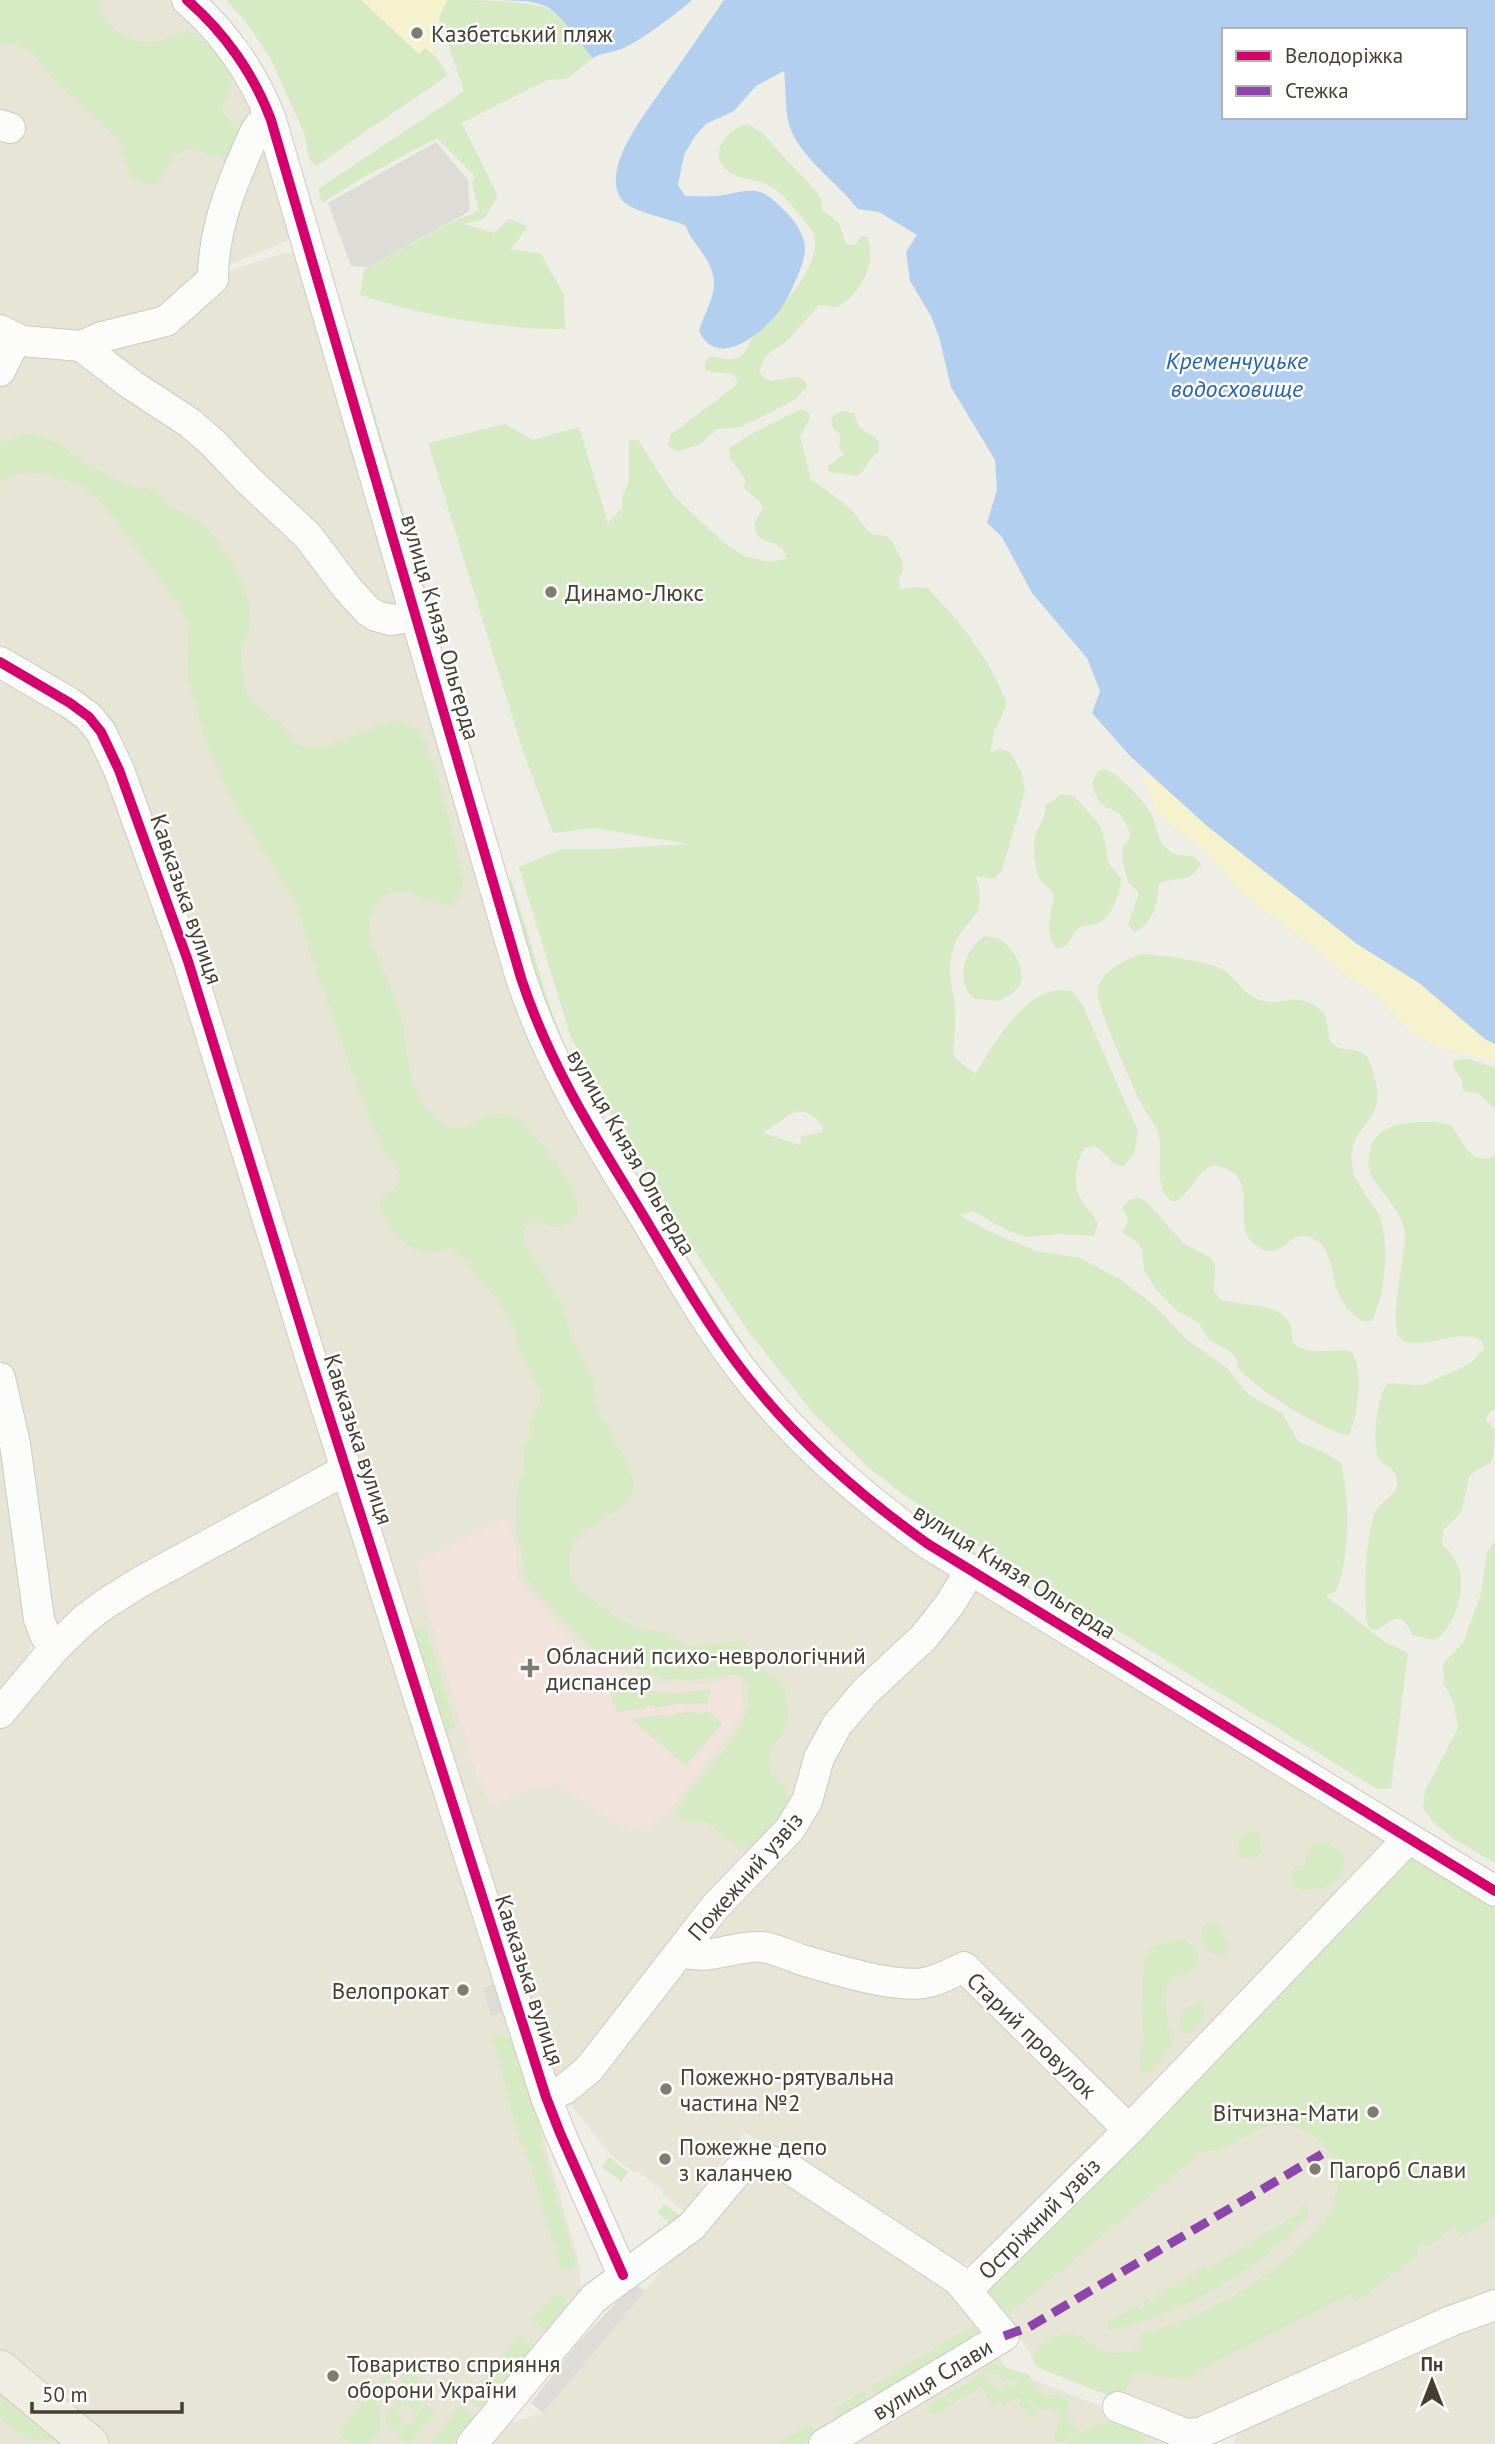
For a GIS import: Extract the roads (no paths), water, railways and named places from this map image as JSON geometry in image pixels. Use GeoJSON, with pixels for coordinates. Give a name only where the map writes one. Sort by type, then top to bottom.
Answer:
{"type":"FeatureCollection","features":[{"type":"Feature","properties":{"kind":"main road"},"geometry":{"type":"LineString","coordinates":[[0,2369],[90,2444]]}},
{"type":"Feature","properties":{"kind":"street","name":"вулиця Князя Ольгерда"},"geometry":{"type":"LineString","coordinates":[[187,0],[204,16],[239,59],[254,81],[271,120],[528,1000],[549,1052],[582,1117],[735,1361],[774,1409],[836,1473],[928,1544],[1495,1892]]}},
{"type":"Feature","properties":{"kind":"street"},"geometry":{"type":"LineString","coordinates":[[0,371],[8,335],[81,346],[102,337],[166,321],[214,279],[216,242],[229,194],[255,132],[259,126],[271,120]]}},
{"type":"Feature","properties":{"kind":"street","name":"вулиця Князя Ольгерда"},"geometry":{"type":"LineString","coordinates":[[81,346],[132,385],[190,423],[213,443],[247,480],[308,536],[368,611],[391,620],[416,616]]}},
{"type":"Feature","properties":{"kind":"street","name":"Кавказька вулиця"},"geometry":{"type":"LineString","coordinates":[[0,662],[81,710],[102,732],[113,757],[188,961],[347,1469],[558,2091],[560,2133],[624,2275]]}},
{"type":"Feature","properties":{"kind":"street"},"geometry":{"type":"LineString","coordinates":[[0,1378],[15,1444],[39,1619],[54,1649]]}},
{"type":"Feature","properties":{"kind":"street"},"geometry":{"type":"LineString","coordinates":[[0,1713],[54,1649],[85,1619],[132,1587],[347,1469]]}},
{"type":"Feature","properties":{"kind":"street","name":"Пожежний узвіз"},"geometry":{"type":"LineString","coordinates":[[558,2091],[589,2069],[729,1891],[797,1819],[807,1801],[822,1752],[837,1725],[865,1692],[924,1637],[950,1604],[970,1571]]}},
{"type":"Feature","properties":{"kind":"street","name":"Остріжний узвіз"},"geometry":{"type":"LineString","coordinates":[[472,2444],[594,2298],[692,2226],[742,2166],[753,2161],[765,2159],[778,2162],[799,2174],[950,2274],[968,2289],[1129,2130],[1408,1839]]}},
{"type":"Feature","properties":{"kind":"street","name":"Старий провулок"},"geometry":{"type":"LineString","coordinates":[[681,1951],[701,1955],[755,1947],[769,1948],[805,1961],[873,1979],[908,1984],[931,1982],[964,1967],[1129,2130]]}},
{"type":"Feature","properties":{"kind":"street","name":"вулиця Слави"},"geometry":{"type":"LineString","coordinates":[[824,2444],[1004,2336],[968,2289]]}},
{"type":"Feature","properties":{"kind":"street"},"geometry":{"type":"LineString","coordinates":[[1118,2407],[1186,2434],[1200,2433],[1451,2321],[1495,2305]]}},
{"type":"Feature","properties":{"kind":"water"},"geometry":{"type":"Polygon","coordinates":[[[502,0],[692,0],[631,44],[593,58],[565,23],[547,7],[531,2],[502,0]]]}},
{"type":"Feature","properties":{"kind":"water","name":"Кременчуцьке водосховище"},"geometry":{"type":"Polygon","coordinates":[[[724,0],[1495,0],[1495,1044],[1485,1039],[1419,983],[1357,944],[1207,826],[1130,756],[1092,713],[1100,691],[1087,658],[1032,593],[1002,537],[987,523],[997,490],[995,460],[951,387],[931,316],[910,281],[906,252],[917,235],[879,212],[858,209],[807,156],[788,120],[784,71],[756,86],[734,111],[706,124],[684,155],[678,185],[685,196],[760,192],[788,214],[803,238],[803,261],[782,307],[765,327],[742,343],[729,348],[718,348],[707,343],[699,331],[713,292],[713,275],[710,265],[686,226],[627,205],[620,197],[617,189],[617,169],[636,128],[724,0]]]}},
{"type":"Feature","properties":{"kind":"place","name":"Казбетський пляж"},"geometry":{"type":"Point","coordinates":[417,33]}},
{"type":"Feature","properties":{"kind":"place","name":"Динамо-Люкс"},"geometry":{"type":"Point","coordinates":[551,592]}},
{"type":"Feature","properties":{"kind":"place","name":"Обласний психо-неврологічний диспансер"},"geometry":{"type":"Point","coordinates":[530,1668]}},
{"type":"Feature","properties":{"kind":"place","name":"Велопрокат"},"geometry":{"type":"Point","coordinates":[463,1990]}},
{"type":"Feature","properties":{"kind":"place","name":"Пожежно-рятувальна частина №2"},"geometry":{"type":"Point","coordinates":[666,2089]}},
{"type":"Feature","properties":{"kind":"place","name":"Вітчизна-Мати"},"geometry":{"type":"Point","coordinates":[1373,2112]}},
{"type":"Feature","properties":{"kind":"place","name":"Пожежне депо з каланчею"},"geometry":{"type":"Point","coordinates":[665,2159]}},
{"type":"Feature","properties":{"kind":"place","name":"Пагорб Слави"},"geometry":{"type":"Point","coordinates":[1315,2169]}},
{"type":"Feature","properties":{"kind":"place","name":"Товариство сприяння оборони України"},"geometry":{"type":"Point","coordinates":[333,2376]}}]}
